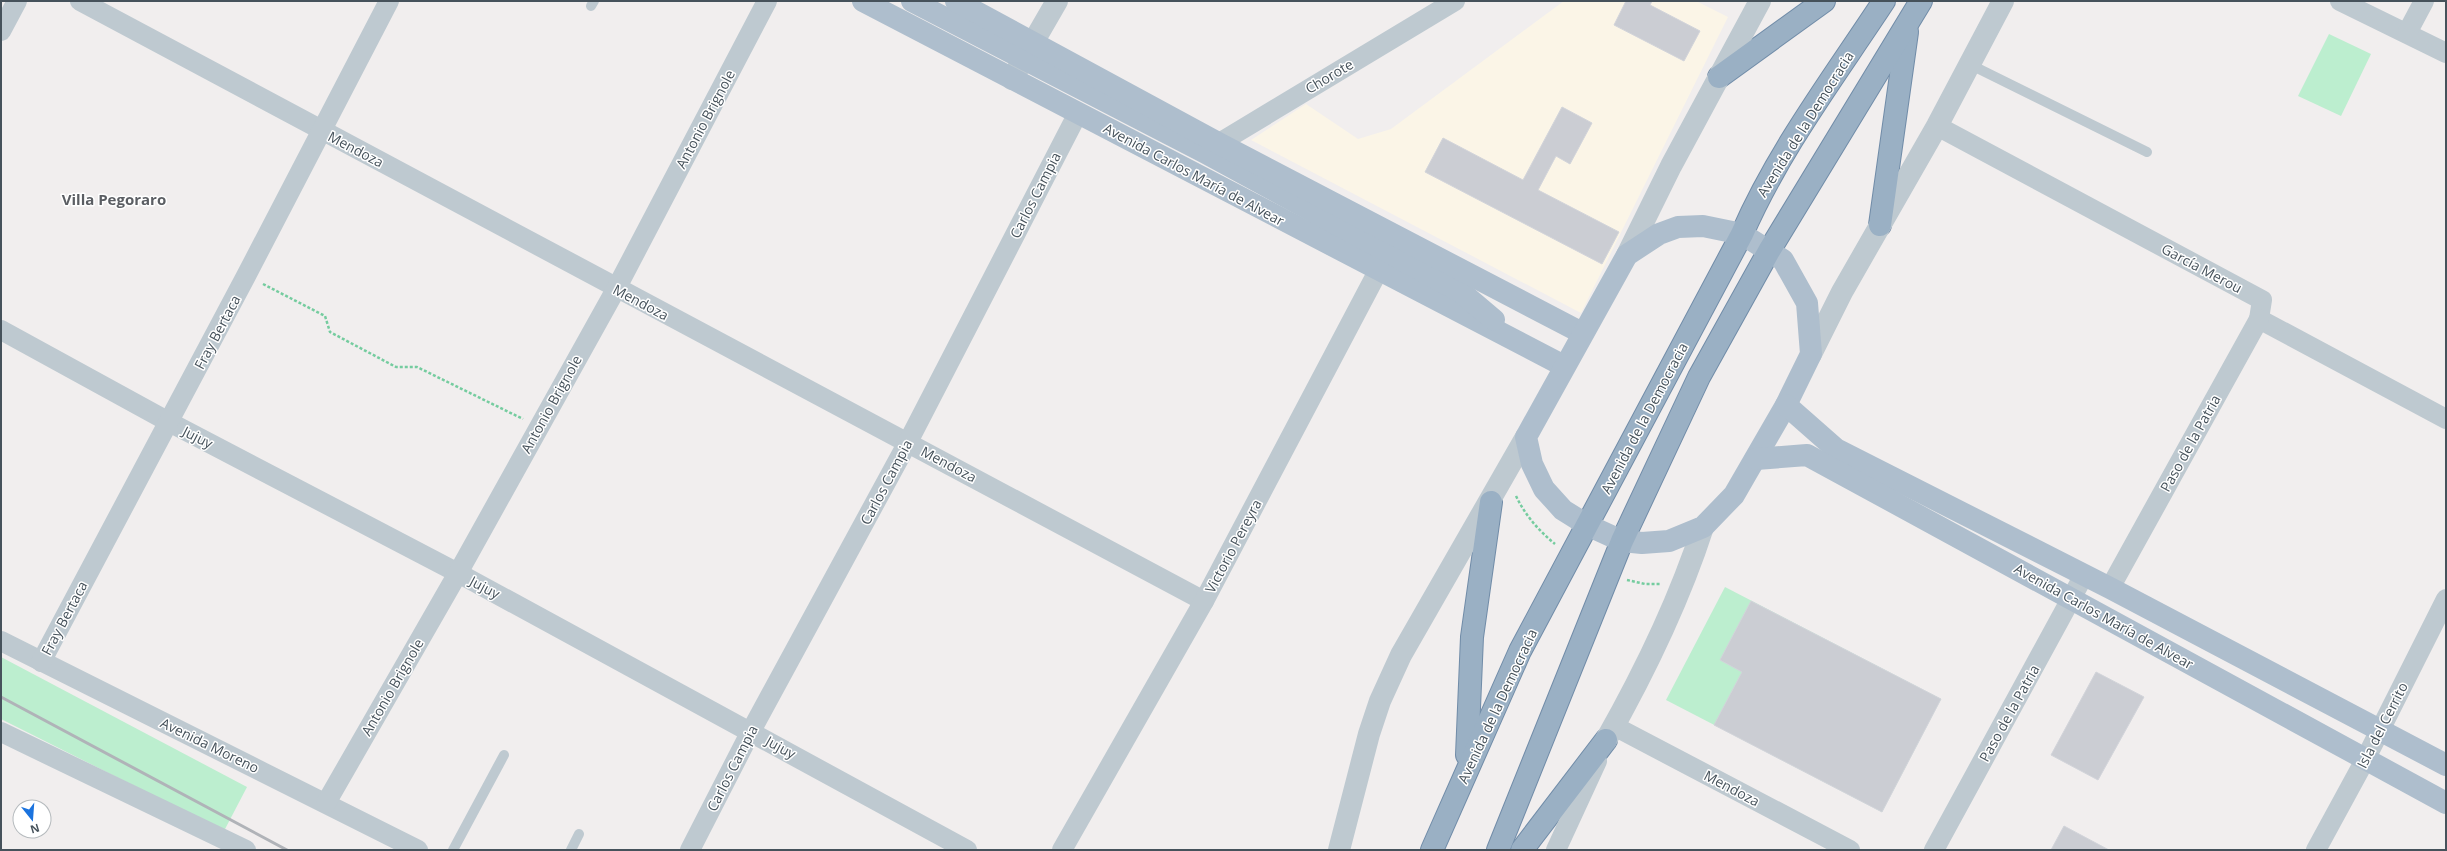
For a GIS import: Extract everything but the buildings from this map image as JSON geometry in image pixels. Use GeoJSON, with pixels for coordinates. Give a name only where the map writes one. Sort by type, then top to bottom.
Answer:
{"type":"FeatureCollection","features":[{"type":"Feature","properties":{"kind":"highway"},"geometry":{"type":"LineString","coordinates":[[1718,76],[1824,1]]}},
{"type":"Feature","properties":{"kind":"highway","name":"Avenida de la Democracia"},"geometry":{"type":"LineString","coordinates":[[1432,850],[1451,808],[1467,766],[1520,651],[1742,234],[1759,195],[1789,145],[1884,1]]}},
{"type":"Feature","properties":{"kind":"highway","name":"Avenida de la Democracia"},"geometry":{"type":"LineString","coordinates":[[1498,850],[1622,541],[1699,376],[1769,251],[1921,1]]}},
{"type":"Feature","properties":{"kind":"highway"},"geometry":{"type":"LineString","coordinates":[[1880,225],[1908,24]]}},
{"type":"Feature","properties":{"kind":"highway"},"geometry":{"type":"LineString","coordinates":[[1467,766],[1472,637],[1491,502]]}},
{"type":"Feature","properties":{"kind":"highway"},"geometry":{"type":"LineString","coordinates":[[1522,850],[1610,733]]}},
{"type":"Feature","properties":{"kind":"main road","name":"Avenida Carlos María de Alvear"},"geometry":{"type":"LineString","coordinates":[[863,1],[1078,112],[1388,253],[1551,317],[1582,333]]}},
{"type":"Feature","properties":{"kind":"main road","name":"Avenida Carlos María de Alvear"},"geometry":{"type":"LineString","coordinates":[[912,1],[1029,52],[1211,148],[1388,253],[1461,292],[1526,346]]}},
{"type":"Feature","properties":{"kind":"main road","name":"Avenida Carlos María de Alvear"},"geometry":{"type":"LineString","coordinates":[[956,1],[1029,52]]}},
{"type":"Feature","properties":{"kind":"main road"},"geometry":{"type":"LineString","coordinates":[[1702,226],[1742,234],[1769,251],[1783,260],[1807,303],[1811,354],[1786,405],[1734,495],[1703,527],[1669,541],[1642,543],[1622,541],[1587,525],[1563,510],[1544,489],[1532,464],[1526,437],[1582,333],[1627,255],[1658,234],[1678,228],[1702,226]]}},
{"type":"Feature","properties":{"kind":"main road","name":"Avenida Carlos María de Alvear"},"geometry":{"type":"LineString","coordinates":[[1388,253],[1526,346],[1564,366]]}},
{"type":"Feature","properties":{"kind":"main road","name":"Avenida Carlos María de Alvear"},"geometry":{"type":"LineString","coordinates":[[1461,292],[1551,317]]}},
{"type":"Feature","properties":{"kind":"main road","name":"Avenida Carlos María de Alvear"},"geometry":{"type":"LineString","coordinates":[[1786,405],[1836,449],[2110,588],[2446,765]]}},
{"type":"Feature","properties":{"kind":"main road","name":"Avenida Carlos María de Alvear"},"geometry":{"type":"LineString","coordinates":[[1756,459],[1807,455],[2446,804]]}},
{"type":"Feature","properties":{"kind":"street"},"geometry":{"type":"LineString","coordinates":[[1,31],[17,1]]}},
{"type":"Feature","properties":{"kind":"street","name":"Mendoza"},"geometry":{"type":"LineString","coordinates":[[80,1],[616,289],[908,442],[1204,601]]}},
{"type":"Feature","properties":{"kind":"street","name":"Fray Bertaca"},"geometry":{"type":"LineString","coordinates":[[41,662],[246,276],[389,1]]}},
{"type":"Feature","properties":{"kind":"street","name":"Antonio Brignole"},"geometry":{"type":"LineString","coordinates":[[326,803],[458,573],[538,426],[616,289],[767,1]]}},
{"type":"Feature","properties":{"kind":"street"},"geometry":{"type":"LineString","coordinates":[[1012,79],[1029,52],[1057,1]]}},
{"type":"Feature","properties":{"kind":"street"},"geometry":{"type":"LineString","coordinates":[[1627,255],[1670,166],[1760,1]]}},
{"type":"Feature","properties":{"kind":"street"},"geometry":{"type":"LineString","coordinates":[[1811,354],[1842,292],[1937,126],[2002,1]]}},
{"type":"Feature","properties":{"kind":"street"},"geometry":{"type":"LineString","coordinates":[[2340,1],[2446,53]]}},
{"type":"Feature","properties":{"kind":"street"},"geometry":{"type":"LineString","coordinates":[[2407,33],[2424,1]]}},
{"type":"Feature","properties":{"kind":"street","name":"Chorote"},"geometry":{"type":"LineString","coordinates":[[1211,148],[1450,2]]}},
{"type":"Feature","properties":{"kind":"street","name":"Carlos Campia"},"geometry":{"type":"LineString","coordinates":[[690,850],[751,731],[908,442],[1078,112]]}},
{"type":"Feature","properties":{"kind":"street","name":"García Merou"},"geometry":{"type":"LineString","coordinates":[[1937,126],[2262,300],[2259,319]]}},
{"type":"Feature","properties":{"kind":"street","name":"Victorio Pereyra"},"geometry":{"type":"LineString","coordinates":[[1062,850],[1204,601],[1388,253]]}},
{"type":"Feature","properties":{"kind":"street"},"geometry":{"type":"LineString","coordinates":[[2259,319],[2446,419]]}},
{"type":"Feature","properties":{"kind":"street","name":"Paso de la Patria"},"geometry":{"type":"LineString","coordinates":[[2110,588],[2259,319]]}},
{"type":"Feature","properties":{"kind":"street","name":"Jujuy"},"geometry":{"type":"LineString","coordinates":[[1,330],[169,422],[458,573],[751,731],[967,850]]}},
{"type":"Feature","properties":{"kind":"street"},"geometry":{"type":"LineString","coordinates":[[1339,850],[1369,734],[1380,701],[1401,656],[1491,502],[1526,437]]}},
{"type":"Feature","properties":{"kind":"street"},"geometry":{"type":"LineString","coordinates":[[1556,850],[1610,733],[1670,612],[1689,570],[1703,527]]}},
{"type":"Feature","properties":{"kind":"street","name":"Paso de la Patria"},"geometry":{"type":"LineString","coordinates":[[1934,850],[2084,576]]}},
{"type":"Feature","properties":{"kind":"street","name":"Isla del Cerrito"},"geometry":{"type":"LineString","coordinates":[[2316,850],[2365,760],[2446,599]]}},
{"type":"Feature","properties":{"kind":"street","name":"Avenida Moreno"},"geometry":{"type":"LineString","coordinates":[[1,641],[418,850]]}},
{"type":"Feature","properties":{"kind":"street","name":"Mendoza"},"geometry":{"type":"LineString","coordinates":[[1610,733],[1850,850]]}},
{"type":"Feature","properties":{"kind":"street"},"geometry":{"type":"LineString","coordinates":[[2,734],[246,850]]}},
{"type":"Feature","properties":{"kind":"lane"},"geometry":{"type":"LineString","coordinates":[[1969,64],[2147,152]]}},
{"type":"Feature","properties":{"kind":"lane"},"geometry":{"type":"LineString","coordinates":[[452,850],[504,755]]}},
{"type":"Feature","properties":{"kind":"lane"},"geometry":{"type":"LineString","coordinates":[[571,850],[579,834]]}},
{"type":"Feature","properties":{"kind":"path"},"geometry":{"type":"LineString","coordinates":[[246,276],[326,316],[330,332],[396,367],[417,367],[538,426]]}},
{"type":"Feature","properties":{"kind":"shaded area"},"geometry":{"type":"Polygon","coordinates":[[[1564,1],[1696,1],[1728,17],[1581,313],[1251,140],[1306,104],[1358,139],[1391,129],[1564,1]]]}},
{"type":"Feature","properties":{"kind":"green space"},"geometry":{"type":"Polygon","coordinates":[[[2329,34],[2371,54],[2341,116],[2298,96],[2329,34]]]}},
{"type":"Feature","properties":{"kind":"green space"},"geometry":{"type":"Polygon","coordinates":[[[1725,587],[1941,699],[1882,812],[1666,700],[1725,587]]]}},
{"type":"Feature","properties":{"kind":"green space"},"geometry":{"type":"Polygon","coordinates":[[[1,657],[247,787],[224,831],[1,719],[1,657]]]}},
{"type":"Feature","properties":{"kind":"railway"},"geometry":{"type":"LineString","coordinates":[[1,697],[287,850]]}},
{"type":"Feature","properties":{"kind":"district","name":"Villa Pegoraro"},"geometry":{"type":"Point","coordinates":[114,199]}}]}
